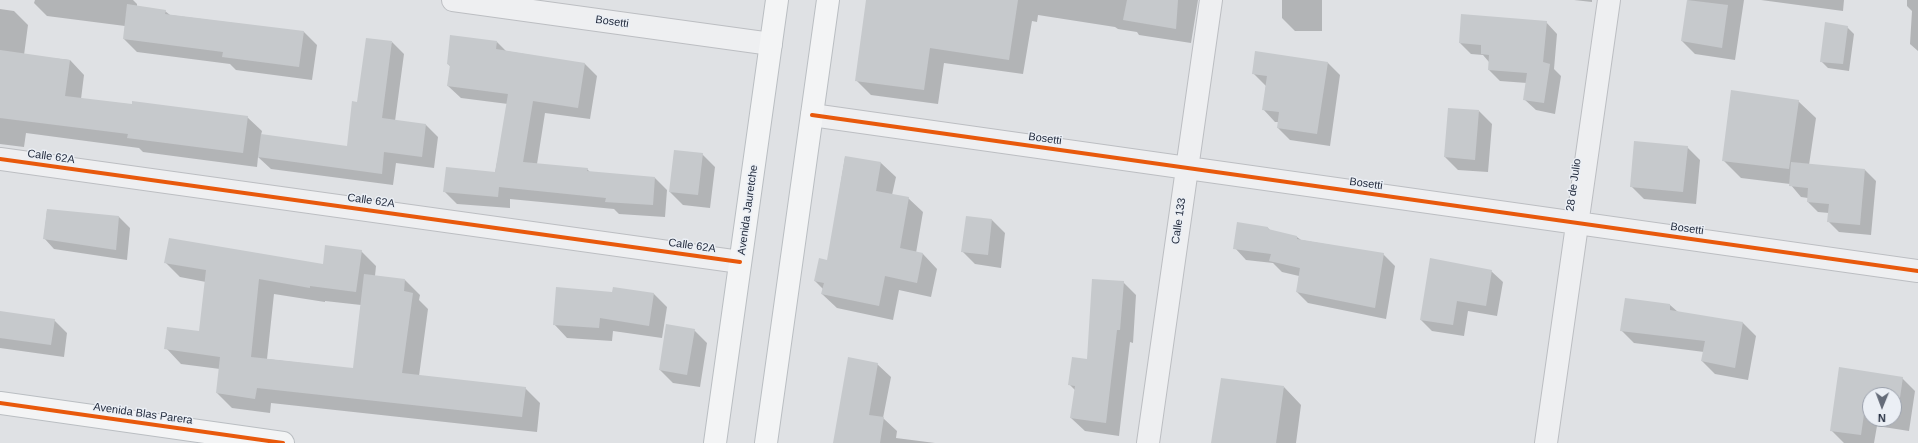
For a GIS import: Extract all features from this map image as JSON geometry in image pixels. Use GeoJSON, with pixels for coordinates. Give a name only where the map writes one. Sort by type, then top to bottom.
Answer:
{"type":"FeatureCollection","features":[{"type":"Feature","properties":{"kind":"main road","name":"Avenida Jauretche"},"geometry":{"type":"LineString","coordinates":[[714,443],[778,0]]}},
{"type":"Feature","properties":{"kind":"main road"},"geometry":{"type":"LineString","coordinates":[[766,443],[828,0]]}},
{"type":"Feature","properties":{"kind":"main road","name":"Avenida Blas Parera"},"geometry":{"type":"LineString","coordinates":[[0,403],[283,443]]}},
{"type":"Feature","properties":{"kind":"street","name":"Bosetti"},"geometry":{"type":"LineString","coordinates":[[453,0],[549,7],[771,44]]}},
{"type":"Feature","properties":{"kind":"street","name":"Calle 133"},"geometry":{"type":"LineString","coordinates":[[1148,443],[1211,0]]}},
{"type":"Feature","properties":{"kind":"street","name":"28 de Julio"},"geometry":{"type":"LineString","coordinates":[[1546,443],[1609,0]]}},
{"type":"Feature","properties":{"kind":"street","name":"Bosetti"},"geometry":{"type":"LineString","coordinates":[[812,115],[1918,271]]}},
{"type":"Feature","properties":{"kind":"street","name":"Calle 62A"},"geometry":{"type":"LineString","coordinates":[[0,159],[740,262]]}},
{"type":"Feature","properties":{"kind":"building"},"geometry":{"type":"Polygon","coordinates":[[[866,0],[1018,0],[1009,60],[930,48],[924,90],[855,81],[866,0]]]}},
{"type":"Feature","properties":{"kind":"building"},"geometry":{"type":"Polygon","coordinates":[[[1127,0],[1178,0],[1176,29],[1123,20],[1127,0]]]}},
{"type":"Feature","properties":{"kind":"building"},"geometry":{"type":"Polygon","coordinates":[[[1687,0],[1728,5],[1722,48],[1681,41],[1687,0]]]}},
{"type":"Feature","properties":{"kind":"building"},"geometry":{"type":"Polygon","coordinates":[[[127,4],[166,10],[165,14],[304,31],[299,67],[222,57],[223,52],[123,39],[127,4]]]}},
{"type":"Feature","properties":{"kind":"building"},"geometry":{"type":"Polygon","coordinates":[[[1461,14],[1547,21],[1543,62],[1550,64],[1544,103],[1523,100],[1527,73],[1488,70],[1489,55],[1481,54],[1481,45],[1459,43],[1461,14]]]}},
{"type":"Feature","properties":{"kind":"building"},"geometry":{"type":"Polygon","coordinates":[[[1825,22],[1848,26],[1843,64],[1820,62],[1825,22]]]}},
{"type":"Feature","properties":{"kind":"building"},"geometry":{"type":"Polygon","coordinates":[[[450,35],[497,41],[496,49],[585,63],[578,108],[533,101],[523,162],[588,168],[587,171],[655,177],[653,205],[605,202],[606,198],[499,187],[498,197],[443,192],[446,167],[495,172],[508,94],[447,86],[450,65],[447,64],[450,35]]]}},
{"type":"Feature","properties":{"kind":"building"},"geometry":{"type":"Polygon","coordinates":[[[366,38],[392,41],[382,118],[426,124],[422,157],[384,152],[382,174],[258,157],[261,134],[347,146],[352,101],[357,102],[366,38]]]}},
{"type":"Feature","properties":{"kind":"building"},"geometry":{"type":"Polygon","coordinates":[[[0,50],[70,60],[65,96],[132,104],[132,101],[248,116],[243,153],[127,138],[128,134],[0,118],[0,50]]]}},
{"type":"Feature","properties":{"kind":"building"},"geometry":{"type":"Polygon","coordinates":[[[1255,51],[1328,62],[1317,134],[1277,128],[1279,112],[1262,110],[1267,76],[1252,74],[1255,51]]]}},
{"type":"Feature","properties":{"kind":"building"},"geometry":{"type":"Polygon","coordinates":[[[1731,90],[1799,100],[1789,169],[1722,161],[1731,90]]]}},
{"type":"Feature","properties":{"kind":"building"},"geometry":{"type":"Polygon","coordinates":[[[1448,108],[1479,110],[1475,160],[1444,157],[1448,108]]]}},
{"type":"Feature","properties":{"kind":"building"},"geometry":{"type":"Polygon","coordinates":[[[1634,141],[1688,146],[1683,192],[1630,187],[1634,141]]]}},
{"type":"Feature","properties":{"kind":"building"},"geometry":{"type":"Polygon","coordinates":[[[674,150],[703,153],[698,195],[669,192],[674,150]]]}},
{"type":"Feature","properties":{"kind":"building"},"geometry":{"type":"Polygon","coordinates":[[[845,156],[881,162],[876,191],[909,197],[900,248],[923,253],[917,283],[885,276],[879,306],[821,294],[824,283],[814,281],[819,258],[827,260],[845,156]]]}},
{"type":"Feature","properties":{"kind":"building"},"geometry":{"type":"Polygon","coordinates":[[[1791,162],[1865,169],[1860,225],[1827,222],[1829,204],[1807,202],[1808,188],[1789,186],[1791,162]]]}},
{"type":"Feature","properties":{"kind":"building"},"geometry":{"type":"Polygon","coordinates":[[[47,209],[119,216],[116,250],[43,239],[47,209]]]}},
{"type":"Feature","properties":{"kind":"building"},"geometry":{"type":"Polygon","coordinates":[[[966,216],[992,219],[988,255],[961,252],[966,216]]]}},
{"type":"Feature","properties":{"kind":"building"},"geometry":{"type":"Polygon","coordinates":[[[1237,222],[1268,227],[1268,229],[1297,236],[1297,239],[1384,253],[1375,308],[1296,292],[1300,268],[1269,261],[1271,254],[1233,249],[1237,222]]]}},
{"type":"Feature","properties":{"kind":"building"},"geometry":{"type":"Polygon","coordinates":[[[169,238],[323,264],[325,245],[362,250],[356,292],[310,286],[310,288],[259,279],[251,357],[353,368],[364,274],[405,279],[404,291],[413,293],[402,373],[526,387],[522,417],[257,388],[255,399],[216,393],[220,357],[164,349],[167,327],[199,331],[206,270],[164,263],[169,238]]]}},
{"type":"Feature","properties":{"kind":"building"},"geometry":{"type":"Polygon","coordinates":[[[1430,258],[1492,270],[1486,306],[1457,301],[1453,325],[1420,320],[1430,258]]]}},
{"type":"Feature","properties":{"kind":"building"},"geometry":{"type":"Polygon","coordinates":[[[1092,279],[1124,281],[1120,330],[1117,330],[1106,423],[1070,418],[1075,386],[1068,385],[1072,357],[1087,359],[1092,279]]]}},
{"type":"Feature","properties":{"kind":"building"},"geometry":{"type":"Polygon","coordinates":[[[556,287],[612,292],[613,287],[654,293],[649,326],[600,318],[599,328],[553,325],[556,287]]]}},
{"type":"Feature","properties":{"kind":"building"},"geometry":{"type":"Polygon","coordinates":[[[1625,298],[1670,304],[1670,310],[1743,322],[1735,368],[1701,361],[1705,341],[1620,331],[1625,298]]]}},
{"type":"Feature","properties":{"kind":"building"},"geometry":{"type":"Polygon","coordinates":[[[0,311],[55,319],[51,345],[0,338],[0,311]]]}},
{"type":"Feature","properties":{"kind":"building"},"geometry":{"type":"Polygon","coordinates":[[[666,324],[695,329],[687,375],[659,370],[666,324]]]}},
{"type":"Feature","properties":{"kind":"building"},"geometry":{"type":"Polygon","coordinates":[[[848,357],[878,363],[869,415],[884,417],[880,443],[833,443],[848,357]]]}},
{"type":"Feature","properties":{"kind":"building"},"geometry":{"type":"Polygon","coordinates":[[[1839,367],[1903,377],[1902,387],[1862,387],[1861,435],[1830,431],[1839,367]]]}},
{"type":"Feature","properties":{"kind":"building"},"geometry":{"type":"Polygon","coordinates":[[[1221,378],[1284,386],[1276,443],[1211,443],[1221,378]]]}},
{"type":"Feature","properties":{"kind":"cycle path"},"geometry":{"type":"LineString","coordinates":[[812,115],[1918,271]]}},
{"type":"Feature","properties":{"kind":"cycle path"},"geometry":{"type":"LineString","coordinates":[[0,159],[740,262]]}},
{"type":"Feature","properties":{"kind":"cycle path"},"geometry":{"type":"LineString","coordinates":[[0,403],[283,443]]}}]}
